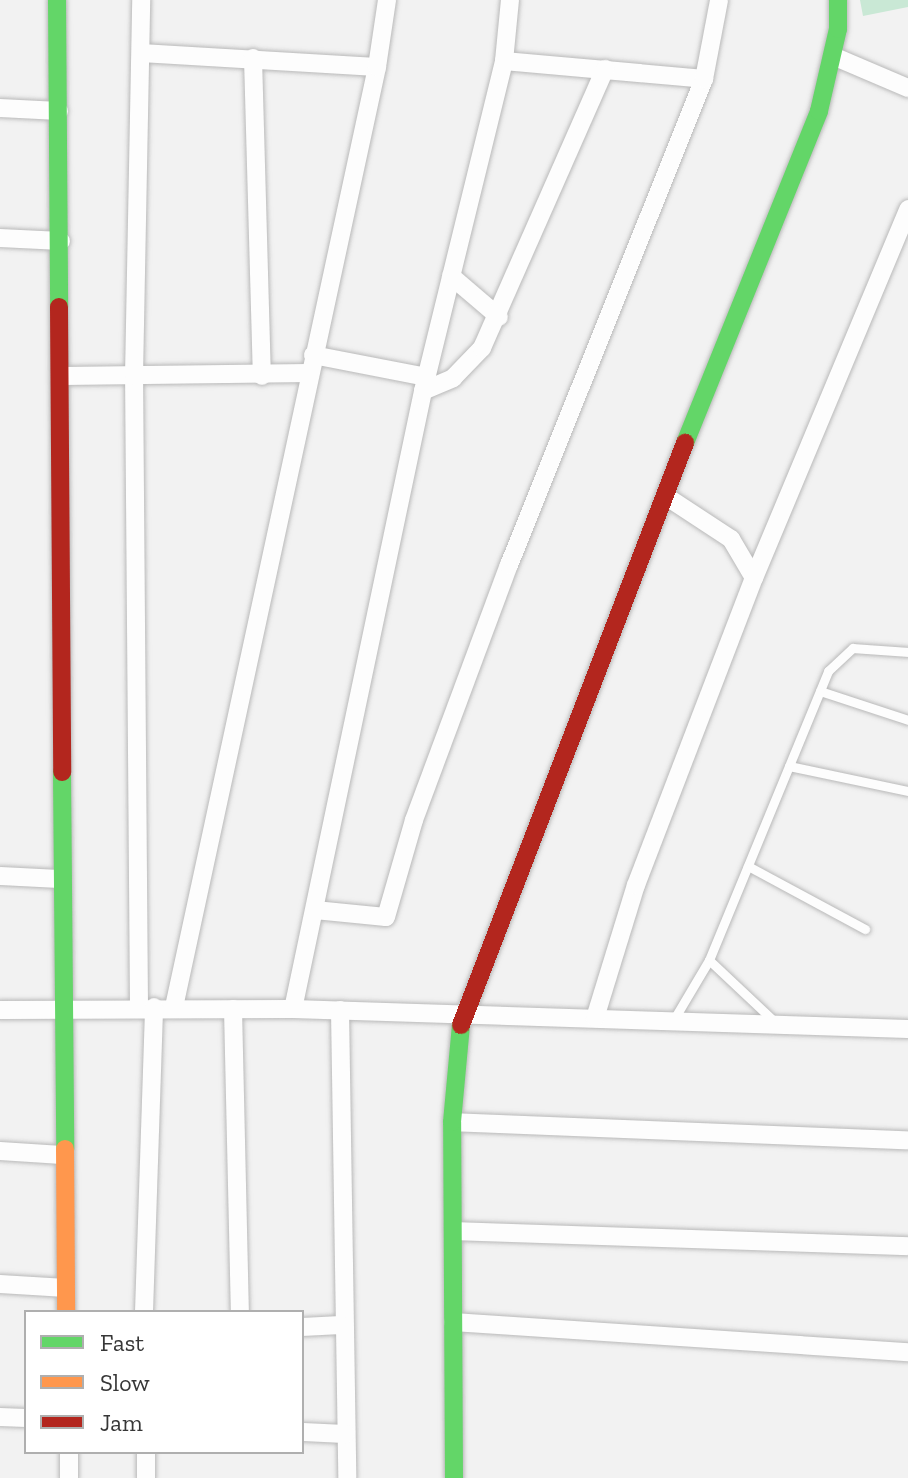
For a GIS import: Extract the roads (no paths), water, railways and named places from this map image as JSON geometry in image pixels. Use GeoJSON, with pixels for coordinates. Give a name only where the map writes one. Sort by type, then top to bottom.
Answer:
{"type":"FeatureCollection","features":[{"type":"Feature","properties":{"kind":"street"},"geometry":{"type":"LineString","coordinates":[[57,0],[63,376],[60,879],[66,1013],[62,1155],[66,1310]]}},
{"type":"Feature","properties":{"kind":"street"},"geometry":{"type":"LineString","coordinates":[[141,0],[134,376],[146,1007],[144,1310]]}},
{"type":"Feature","properties":{"kind":"street"},"geometry":{"type":"LineString","coordinates":[[174,1007],[377,67],[387,0]]}},
{"type":"Feature","properties":{"kind":"street"},"geometry":{"type":"LineString","coordinates":[[293,1009],[425,384],[504,61],[510,0]]}},
{"type":"Feature","properties":{"kind":"street"},"geometry":{"type":"LineString","coordinates":[[315,910],[386,917],[414,820],[509,565],[704,79],[719,0]]}},
{"type":"Feature","properties":{"kind":"street"},"geometry":{"type":"LineString","coordinates":[[454,1478],[452,1122],[462,1014],[604,644],[667,497],[819,111],[833,56],[838,0]]}},
{"type":"Feature","properties":{"kind":"street"},"geometry":{"type":"LineString","coordinates":[[141,53],[377,67]]}},
{"type":"Feature","properties":{"kind":"street"},"geometry":{"type":"LineString","coordinates":[[833,56],[908,88]]}},
{"type":"Feature","properties":{"kind":"street"},"geometry":{"type":"LineString","coordinates":[[253,58],[262,376]]}},
{"type":"Feature","properties":{"kind":"street"},"geometry":{"type":"LineString","coordinates":[[504,61],[704,79]]}},
{"type":"Feature","properties":{"kind":"street"},"geometry":{"type":"LineString","coordinates":[[63,376],[262,376],[311,364],[425,384],[453,378],[482,348],[499,317],[605,69]]}},
{"type":"Feature","properties":{"kind":"street"},"geometry":{"type":"LineString","coordinates":[[0,108],[59,111]]}},
{"type":"Feature","properties":{"kind":"street"},"geometry":{"type":"LineString","coordinates":[[595,1018],[636,885],[754,578],[908,209]]}},
{"type":"Feature","properties":{"kind":"street"},"geometry":{"type":"LineString","coordinates":[[0,238],[61,241]]}},
{"type":"Feature","properties":{"kind":"street"},"geometry":{"type":"LineString","coordinates":[[451,276],[499,317]]}},
{"type":"Feature","properties":{"kind":"street"},"geometry":{"type":"LineString","coordinates":[[667,497],[731,539],[754,578]]}},
{"type":"Feature","properties":{"kind":"street"},"geometry":{"type":"LineString","coordinates":[[0,876],[60,879]]}},
{"type":"Feature","properties":{"kind":"street"},"geometry":{"type":"LineString","coordinates":[[0,1010],[66,1013],[146,1007],[293,1009],[908,1029]]}},
{"type":"Feature","properties":{"kind":"street"},"geometry":{"type":"LineString","coordinates":[[233,1009],[240,1310]]}},
{"type":"Feature","properties":{"kind":"street"},"geometry":{"type":"LineString","coordinates":[[340,1010],[341,1325],[347,1478]]}},
{"type":"Feature","properties":{"kind":"street"},"geometry":{"type":"LineString","coordinates":[[452,1122],[908,1140]]}},
{"type":"Feature","properties":{"kind":"street"},"geometry":{"type":"LineString","coordinates":[[0,1151],[62,1155]]}},
{"type":"Feature","properties":{"kind":"street"},"geometry":{"type":"LineString","coordinates":[[453,1231],[908,1246]]}},
{"type":"Feature","properties":{"kind":"street"},"geometry":{"type":"LineString","coordinates":[[0,1284],[66,1288]]}},
{"type":"Feature","properties":{"kind":"street"},"geometry":{"type":"LineString","coordinates":[[453,1322],[732,1344],[908,1352]]}},
{"type":"Feature","properties":{"kind":"street"},"geometry":{"type":"LineString","coordinates":[[304,1327],[341,1325]]}},
{"type":"Feature","properties":{"kind":"street"},"geometry":{"type":"LineString","coordinates":[[0,1417],[24,1418]]}},
{"type":"Feature","properties":{"kind":"street"},"geometry":{"type":"LineString","coordinates":[[304,1432],[346,1434]]}},
{"type":"Feature","properties":{"kind":"street"},"geometry":{"type":"LineString","coordinates":[[69,1454],[69,1478]]}},
{"type":"Feature","properties":{"kind":"street"},"geometry":{"type":"LineString","coordinates":[[146,1454],[146,1478]]}},
{"type":"Feature","properties":{"kind":"lane"},"geometry":{"type":"LineString","coordinates":[[674,1019],[709,960],[820,691],[839,656],[853,648],[908,652]]}},
{"type":"Feature","properties":{"kind":"lane"},"geometry":{"type":"LineString","coordinates":[[820,691],[908,720]]}},
{"type":"Feature","properties":{"kind":"lane"},"geometry":{"type":"LineString","coordinates":[[789,766],[908,791]]}},
{"type":"Feature","properties":{"kind":"lane"},"geometry":{"type":"LineString","coordinates":[[748,866],[865,929]]}},
{"type":"Feature","properties":{"kind":"lane"},"geometry":{"type":"LineString","coordinates":[[709,960],[775,1023]]}}]}
